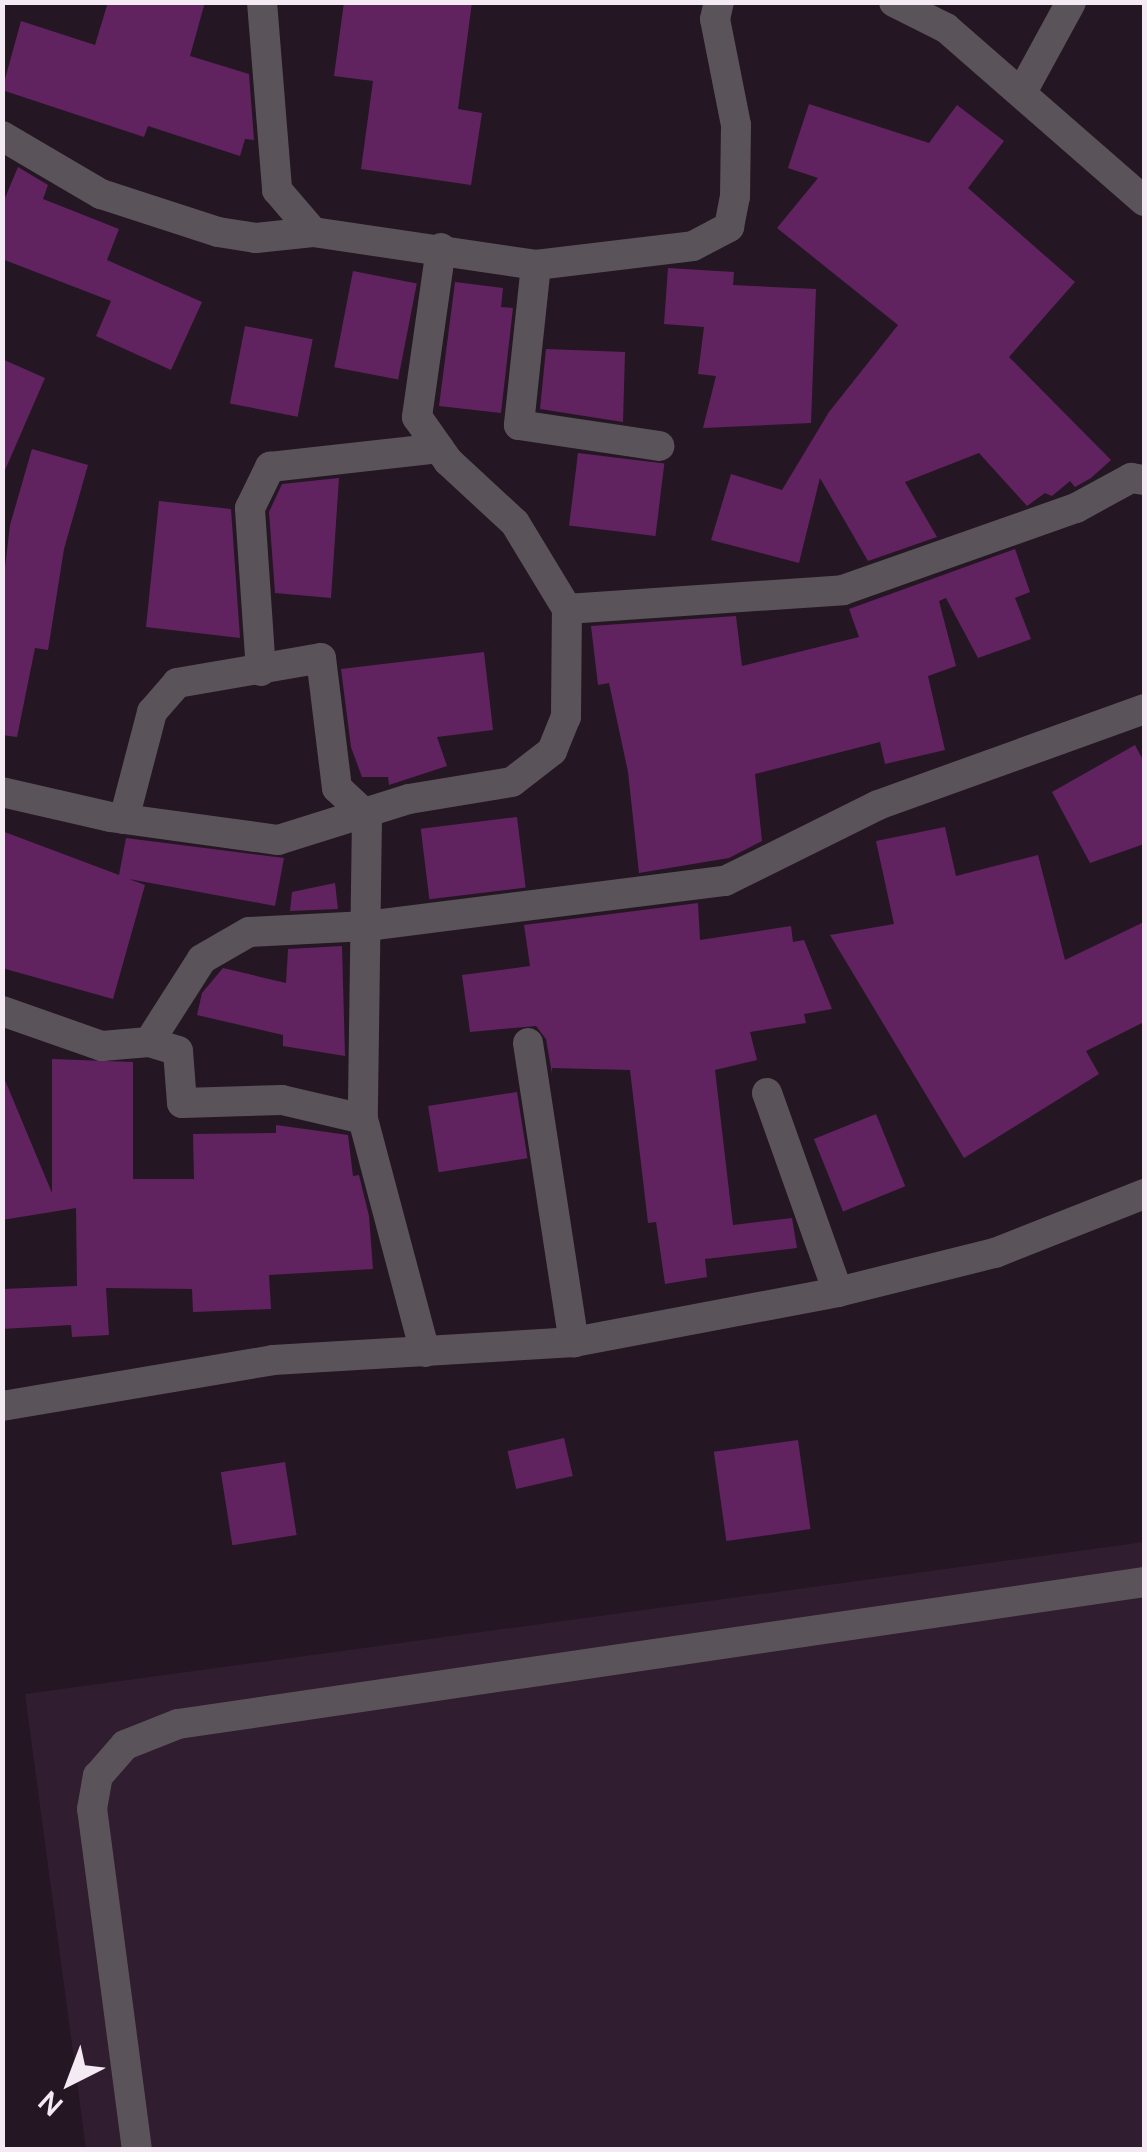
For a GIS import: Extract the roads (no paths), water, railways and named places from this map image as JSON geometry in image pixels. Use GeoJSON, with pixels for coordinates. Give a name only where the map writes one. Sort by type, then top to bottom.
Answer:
{"type":"FeatureCollection","features":[{"type":"Feature","properties":{"kind":"street"},"geometry":{"type":"LineString","coordinates":[[262,2],[277,190],[312,232]]}},
{"type":"Feature","properties":{"kind":"street"},"geometry":{"type":"LineString","coordinates":[[2,136],[102,194],[182,222],[256,238],[312,232],[536,265],[693,246],[729,228],[736,126],[715,19],[719,2]]}},
{"type":"Feature","properties":{"kind":"street"},"geometry":{"type":"LineString","coordinates":[[894,2],[946,28],[1144,201]]}},
{"type":"Feature","properties":{"kind":"street"},"geometry":{"type":"LineString","coordinates":[[1022,92],[1071,2]]}},
{"type":"Feature","properties":{"kind":"street"},"geometry":{"type":"LineString","coordinates":[[2,792],[124,819],[278,840],[367,816],[410,798],[512,782],[552,752],[566,717],[566,609],[516,523],[440,448],[417,417],[441,248]]}},
{"type":"Feature","properties":{"kind":"street"},"geometry":{"type":"LineString","coordinates":[[536,265],[519,425],[528,432],[660,446]]}},
{"type":"Feature","properties":{"kind":"street"},"geometry":{"type":"LineString","coordinates":[[261,671],[250,508],[270,467],[440,448]]}},
{"type":"Feature","properties":{"kind":"street"},"geometry":{"type":"LineString","coordinates":[[566,609],[843,590],[1076,508],[1131,478],[1144,480]]}},
{"type":"Feature","properties":{"kind":"street"},"geometry":{"type":"LineString","coordinates":[[124,819],[152,712],[177,684],[321,658],[337,788],[367,816],[363,1119],[425,1352]]}},
{"type":"Feature","properties":{"kind":"street"},"geometry":{"type":"LineString","coordinates":[[149,1042],[202,959],[249,932],[368,926],[726,881],[878,805],[1144,709]]}},
{"type":"Feature","properties":{"kind":"street"},"geometry":{"type":"LineString","coordinates":[[2,1011],[102,1046],[149,1042],[178,1051],[182,1103],[282,1100],[363,1119]]}},
{"type":"Feature","properties":{"kind":"street"},"geometry":{"type":"LineString","coordinates":[[528,1043],[574,1342]]}},
{"type":"Feature","properties":{"kind":"street"},"geometry":{"type":"LineString","coordinates":[[767,1093],[838,1292]]}},
{"type":"Feature","properties":{"kind":"street"},"geometry":{"type":"LineString","coordinates":[[2,1406],[273,1360],[574,1342],[838,1292],[996,1253],[1144,1194]]}},
{"type":"Feature","properties":{"kind":"street"},"geometry":{"type":"LineString","coordinates":[[137,2150],[92,1809],[98,1776],[125,1745],[178,1724],[1144,1582]]}}]}
